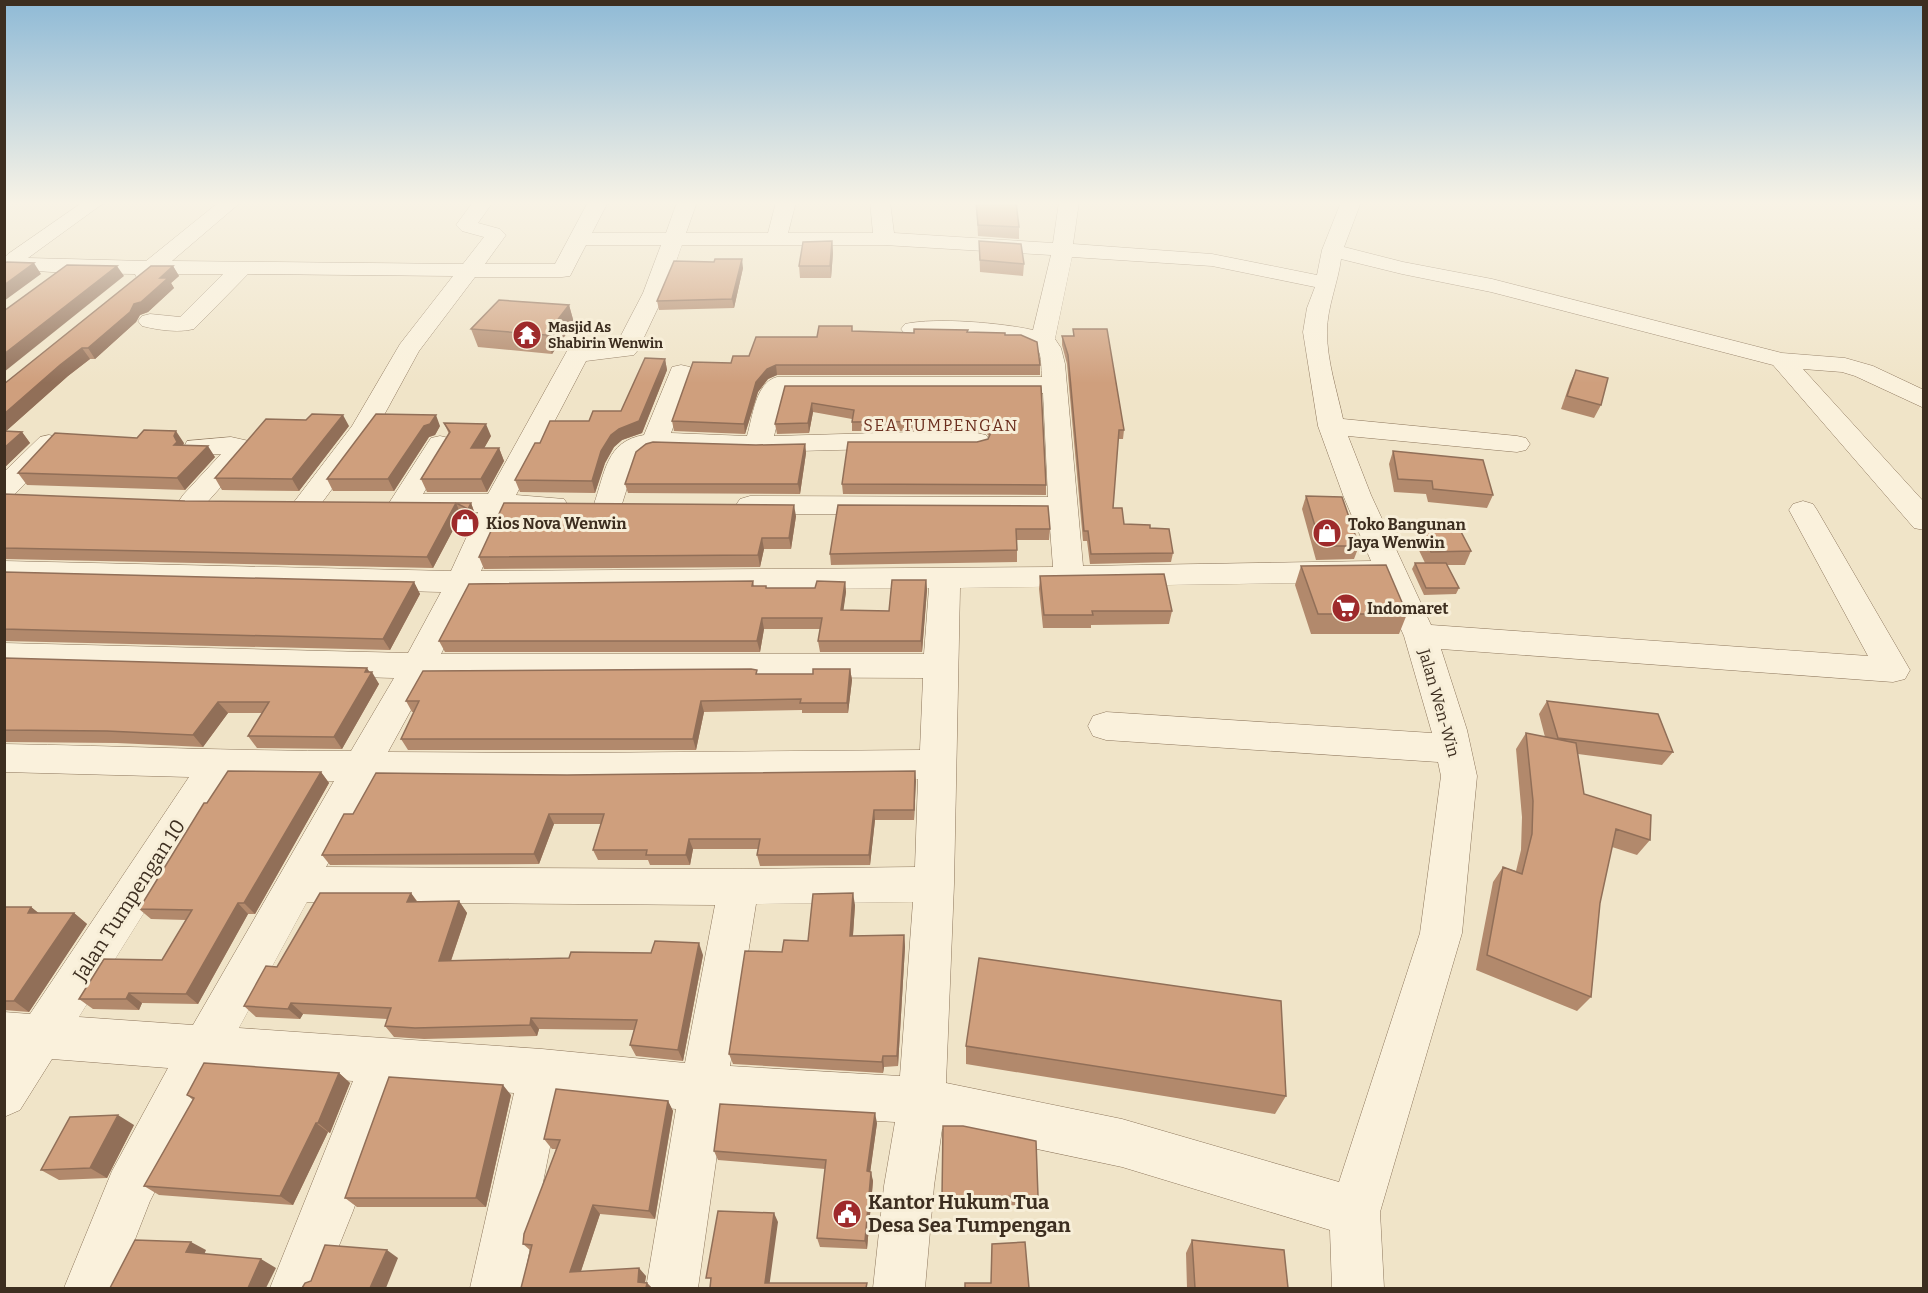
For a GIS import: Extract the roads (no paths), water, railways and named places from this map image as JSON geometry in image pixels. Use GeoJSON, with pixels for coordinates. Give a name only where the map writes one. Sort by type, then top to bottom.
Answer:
{"type":"FeatureCollection","features":[{"type":"Feature","properties":{"kind":"street"},"geometry":{"type":"LineString","coordinates":[[11,262],[68,267],[562,271]]}},
{"type":"Feature","properties":{"kind":"street"},"geometry":{"type":"LineString","coordinates":[[128,287],[158,262]]}},
{"type":"Feature","properties":{"kind":"street"},"geometry":{"type":"LineString","coordinates":[[337,503],[296,502],[364,428],[408,349],[475,262]]}},
{"type":"Feature","properties":{"kind":"street"},"geometry":{"type":"LineString","coordinates":[[551,292],[567,262]]}},
{"type":"Feature","properties":{"kind":"street"},"geometry":{"type":"LineString","coordinates":[[90,1288],[130,1190],[163,1122],[447,614],[497,502],[576,356],[584,352],[626,350],[644,316],[666,262]]}},
{"type":"Feature","properties":{"kind":"street"},"geometry":{"type":"LineString","coordinates":[[1043,339],[1060,262]]}},
{"type":"Feature","properties":{"kind":"street"},"geometry":{"type":"LineString","coordinates":[[1258,262],[1402,268],[1492,286],[1782,360],[1845,365],[1864,371],[1923,400]]}},
{"type":"Feature","properties":{"kind":"street","name":"Jalan Wen-Win"},"geometry":{"type":"LineString","coordinates":[[1331,262],[1318,308],[1316,332],[1318,364],[1331,426],[1357,495],[1420,636],[1459,776],[1441,933],[1355,1212],[1358,1288]]}},
{"type":"Feature","properties":{"kind":"street"},"geometry":{"type":"LineString","coordinates":[[42,288],[68,267]]}},
{"type":"Feature","properties":{"kind":"street"},"geometry":{"type":"LineString","coordinates":[[150,321],[186,324],[242,268]]}},
{"type":"Feature","properties":{"kind":"street"},"geometry":{"type":"LineString","coordinates":[[913,328],[976,330],[1043,339],[1049,346],[1055,385],[1069,576]]}},
{"type":"Feature","properties":{"kind":"street"},"geometry":{"type":"LineString","coordinates":[[1782,360],[1923,521]]}},
{"type":"Feature","properties":{"kind":"street"},"geometry":{"type":"LineString","coordinates":[[655,441],[681,372]]}},
{"type":"Feature","properties":{"kind":"street"},"geometry":{"type":"LineString","coordinates":[[758,444],[772,389],[777,385],[1055,385]]}},
{"type":"Feature","properties":{"kind":"street"},"geometry":{"type":"LineString","coordinates":[[1331,426],[1517,444]]}},
{"type":"Feature","properties":{"kind":"street"},"geometry":{"type":"LineString","coordinates":[[608,504],[625,453],[636,444],[655,441],[758,444],[913,440],[977,441]]}},
{"type":"Feature","properties":{"kind":"street"},"geometry":{"type":"LineString","coordinates":[[4,489],[49,442]]}},
{"type":"Feature","properties":{"kind":"street"},"geometry":{"type":"LineString","coordinates":[[440,444],[391,503],[644,504]]}},
{"type":"Feature","properties":{"kind":"street"},"geometry":{"type":"LineString","coordinates":[[197,447],[239,447],[237,453],[181,501],[227,501]]}},
{"type":"Feature","properties":{"kind":"street"},"geometry":{"type":"LineString","coordinates":[[4,495],[36,496]]}},
{"type":"Feature","properties":{"kind":"street"},"geometry":{"type":"LineString","coordinates":[[715,505],[1063,506]]}},
{"type":"Feature","properties":{"kind":"street"},"geometry":{"type":"LineString","coordinates":[[1420,636],[1580,645],[1893,669],[1803,510]]}},
{"type":"Feature","properties":{"kind":"street"},"geometry":{"type":"LineString","coordinates":[[4,571],[460,582],[1392,571]]}},
{"type":"Feature","properties":{"kind":"street"},"geometry":{"type":"LineString","coordinates":[[899,1288],[909,1186],[922,1101],[934,884],[940,666],[945,578]]}},
{"type":"Feature","properties":{"kind":"street"},"geometry":{"type":"LineString","coordinates":[[4,655],[184,662],[493,668],[683,665],[940,666]]}},
{"type":"Feature","properties":{"kind":"street"},"geometry":{"type":"LineString","coordinates":[[1106,726],[1453,749]]}},
{"type":"Feature","properties":{"kind":"street"},"geometry":{"type":"LineString","coordinates":[[4,758],[169,761],[217,765],[583,768],[939,764]]}},
{"type":"Feature","properties":{"kind":"street","name":"Jalan Tumpengan 10"},"geometry":{"type":"LineString","coordinates":[[4,1094],[23,1034],[217,765]]}},
{"type":"Feature","properties":{"kind":"street"},"geometry":{"type":"LineString","coordinates":[[295,884],[739,887],[934,884]]}},
{"type":"Feature","properties":{"kind":"street"},"geometry":{"type":"LineString","coordinates":[[672,1288],[703,1088],[739,887]]}},
{"type":"Feature","properties":{"kind":"street"},"geometry":{"type":"LineString","coordinates":[[23,1034],[542,1072],[703,1088],[922,1101],[1122,1143],[1355,1212]]}},
{"type":"Feature","properties":{"kind":"street"},"geometry":{"type":"LineString","coordinates":[[296,1288],[328,1211],[384,1060]]}},
{"type":"Feature","properties":{"kind":"street"},"geometry":{"type":"LineString","coordinates":[[496,1288],[542,1072]]}},
{"type":"Feature","properties":{"kind":"place","name":"Masjid As Shabirin Wenwin"},"geometry":{"type":"Point","coordinates":[527,335]}},
{"type":"Feature","properties":{"kind":"place","name":"Kios Nova Wenwin"},"geometry":{"type":"Point","coordinates":[465,523]}},
{"type":"Feature","properties":{"kind":"place","name":"Toko Bangunan Jaya Wenwin"},"geometry":{"type":"Point","coordinates":[1327,533]}},
{"type":"Feature","properties":{"kind":"place","name":"Indomaret"},"geometry":{"type":"Point","coordinates":[1346,608]}},
{"type":"Feature","properties":{"kind":"place","name":"Kantor Hukum Tua Desa Sea Tumpengan"},"geometry":{"type":"Point","coordinates":[847,1214]}},
{"type":"Feature","properties":{"kind":"district","name":"SEA TUMPENGAN"},"geometry":{"type":"Point","coordinates":[941,425]}}]}
